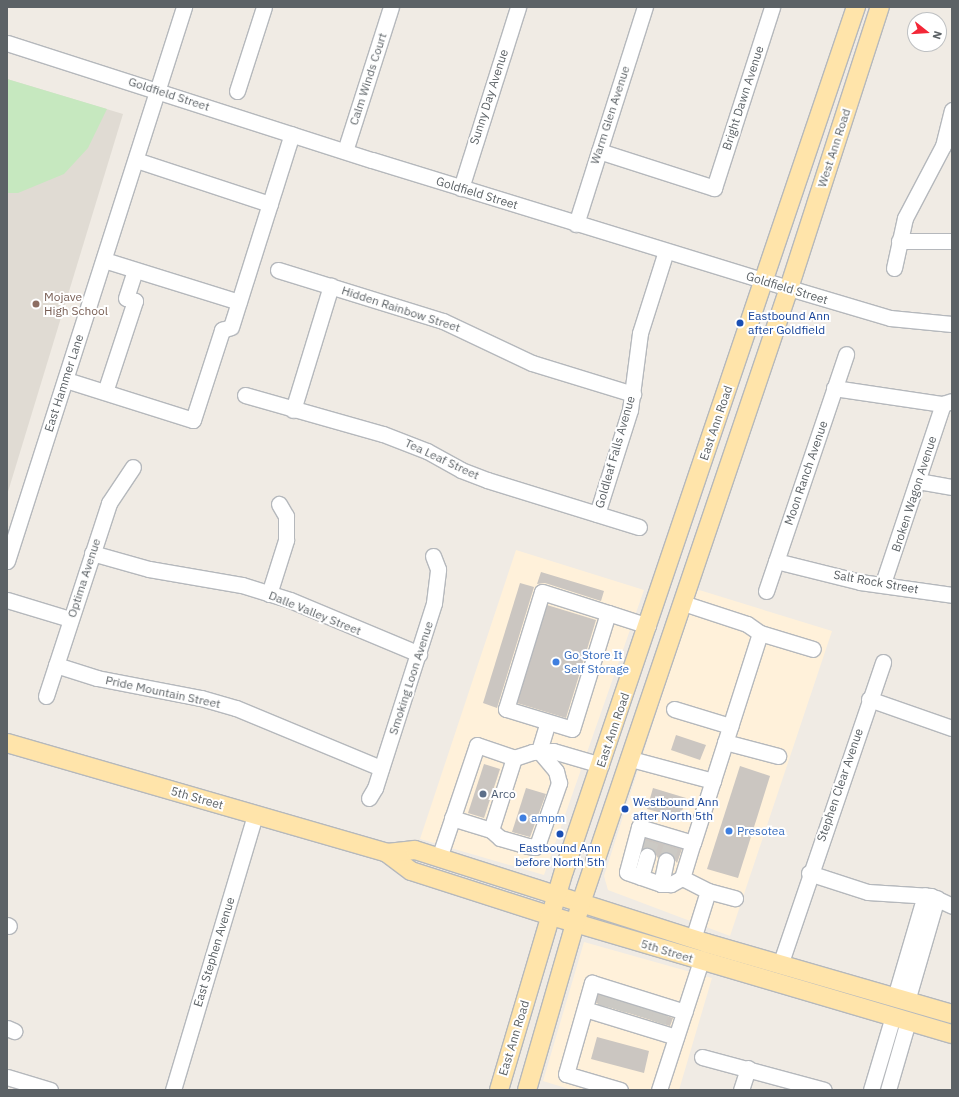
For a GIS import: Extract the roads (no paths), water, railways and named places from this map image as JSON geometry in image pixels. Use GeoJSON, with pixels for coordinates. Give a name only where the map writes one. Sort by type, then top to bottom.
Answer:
{"type":"FeatureCollection","features":[{"type":"Feature","properties":{"kind":"main road","name":"West Ann Road"},"geometry":{"type":"LineString","coordinates":[[764,280],[856,7]]}},
{"type":"Feature","properties":{"kind":"main road","name":"West Ann Road"},"geometry":{"type":"LineString","coordinates":[[788,288],[880,7]]}},
{"type":"Feature","properties":{"kind":"main road","name":"East Ann Road"},"geometry":{"type":"LineString","coordinates":[[499,1090],[557,895],[764,280]]}},
{"type":"Feature","properties":{"kind":"main road"},"geometry":{"type":"LineString","coordinates":[[527,1090],[581,903],[788,288]]}},
{"type":"Feature","properties":{"kind":"main road"},"geometry":{"type":"LineString","coordinates":[[681,527],[672,590],[674,598],[683,603]]}},
{"type":"Feature","properties":{"kind":"main road","name":"5th Street"},"geometry":{"type":"LineString","coordinates":[[7,742],[387,853],[411,871],[575,924],[952,1034]]}},
{"type":"Feature","properties":{"kind":"main road","name":"5th Street"},"geometry":{"type":"LineString","coordinates":[[387,853],[415,850],[692,939],[952,1015]]}},
{"type":"Feature","properties":{"kind":"main road"},"geometry":{"type":"LineString","coordinates":[[831,999],[887,1003],[901,999]]}},
{"type":"Feature","properties":{"kind":"main road"},"geometry":{"type":"LineString","coordinates":[[900,1019],[908,1013],[952,1015]]}},
{"type":"Feature","properties":{"kind":"street","name":"East Hammer Lane"},"geometry":{"type":"LineString","coordinates":[[7,561],[159,90],[184,7]]}},
{"type":"Feature","properties":{"kind":"street"},"geometry":{"type":"LineString","coordinates":[[237,91],[264,7]]}},
{"type":"Feature","properties":{"kind":"street","name":"Calm Winds Court"},"geometry":{"type":"LineString","coordinates":[[345,151],[391,7]]}},
{"type":"Feature","properties":{"kind":"street","name":"Sunny Day Avenue"},"geometry":{"type":"LineString","coordinates":[[461,188],[518,7]]}},
{"type":"Feature","properties":{"kind":"street","name":"Warm Glen Avenue"},"geometry":{"type":"LineString","coordinates":[[576,224],[645,7]]}},
{"type":"Feature","properties":{"kind":"street","name":"Bright Dawn Avenue"},"geometry":{"type":"LineString","coordinates":[[599,151],[714,188],[772,7]]}},
{"type":"Feature","properties":{"kind":"street","name":"Goldfield Street"},"geometry":{"type":"LineString","coordinates":[[7,43],[159,90],[461,188],[788,288],[890,318],[952,324]]}},
{"type":"Feature","properties":{"kind":"street"},"geometry":{"type":"LineString","coordinates":[[894,268],[898,241],[905,218],[943,146],[952,110]]}},
{"type":"Feature","properties":{"kind":"street"},"geometry":{"type":"LineString","coordinates":[[66,380],[193,420],[222,330],[231,327],[292,134]]}},
{"type":"Feature","properties":{"kind":"street"},"geometry":{"type":"LineString","coordinates":[[136,160],[270,204]]}},
{"type":"Feature","properties":{"kind":"street"},"geometry":{"type":"LineString","coordinates":[[898,241],[952,241]]}},
{"type":"Feature","properties":{"kind":"street","name":"Goldleaf Falls Avenue"},"geometry":{"type":"LineString","coordinates":[[597,514],[633,394],[640,333],[666,251]]}},
{"type":"Feature","properties":{"kind":"street"},"geometry":{"type":"LineString","coordinates":[[104,260],[239,302]]}},
{"type":"Feature","properties":{"kind":"street"},"geometry":{"type":"LineString","coordinates":[[106,392],[135,301],[126,298],[135,270]]}},
{"type":"Feature","properties":{"kind":"street","name":"Hidden Rainbow Street"},"geometry":{"type":"LineString","coordinates":[[278,270],[443,321],[532,363],[633,394]]}},
{"type":"Feature","properties":{"kind":"street"},"geometry":{"type":"LineString","coordinates":[[293,410],[331,286]]}},
{"type":"Feature","properties":{"kind":"street","name":"Moon Ranch Avenue"},"geometry":{"type":"LineString","coordinates":[[766,591],[846,354]]}},
{"type":"Feature","properties":{"kind":"street"},"geometry":{"type":"LineString","coordinates":[[834,388],[948,402]]}},
{"type":"Feature","properties":{"kind":"street","name":"Tea Leaf Street"},"geometry":{"type":"LineString","coordinates":[[245,395],[293,410],[396,438],[427,451],[460,470],[639,527]]}},
{"type":"Feature","properties":{"kind":"street","name":"Broken Wagon Avenue"},"geometry":{"type":"LineString","coordinates":[[883,584],[918,481],[948,402]]}},
{"type":"Feature","properties":{"kind":"street","name":"Optima Avenue"},"geometry":{"type":"LineString","coordinates":[[46,696],[109,503],[133,467]]}},
{"type":"Feature","properties":{"kind":"street"},"geometry":{"type":"LineString","coordinates":[[918,481],[952,487]]}},
{"type":"Feature","properties":{"kind":"street"},"geometry":{"type":"LineString","coordinates":[[269,594],[286,540],[286,516],[279,504]]}},
{"type":"Feature","properties":{"kind":"street","name":"Dalle Valley Street"},"geometry":{"type":"LineString","coordinates":[[92,553],[149,569],[221,581],[269,594],[419,654]]}},
{"type":"Feature","properties":{"kind":"street","name":"Smoking Loon Avenue"},"geometry":{"type":"LineString","coordinates":[[368,798],[381,768],[419,654],[437,592],[438,569],[433,556]]}},
{"type":"Feature","properties":{"kind":"street","name":"Salt Rock Street"},"geometry":{"type":"LineString","coordinates":[[776,561],[860,582],[883,584],[952,595]]}},
{"type":"Feature","properties":{"kind":"street"},"geometry":{"type":"LineString","coordinates":[[608,613],[572,730],[506,709],[542,592],[608,613],[648,626]]}},
{"type":"Feature","properties":{"kind":"street"},"geometry":{"type":"LineString","coordinates":[[7,600],[70,619]]}},
{"type":"Feature","properties":{"kind":"street"},"geometry":{"type":"LineString","coordinates":[[683,603],[747,624],[760,632],[813,649]]}},
{"type":"Feature","properties":{"kind":"street"},"geometry":{"type":"LineString","coordinates":[[693,843],[654,835],[639,827],[627,872],[661,884],[671,884],[682,878],[760,632]]}},
{"type":"Feature","properties":{"kind":"street","name":"Stephen Clear Avenue"},"geometry":{"type":"LineString","coordinates":[[780,965],[809,873],[883,662]]}},
{"type":"Feature","properties":{"kind":"street","name":"Pride Mountain Street"},"geometry":{"type":"LineString","coordinates":[[56,665],[98,678],[201,698],[236,708],[381,768]]}},
{"type":"Feature","properties":{"kind":"street"},"geometry":{"type":"LineString","coordinates":[[869,700],[952,728]]}},
{"type":"Feature","properties":{"kind":"street"},"geometry":{"type":"LineString","coordinates":[[674,709],[730,726]]}},
{"type":"Feature","properties":{"kind":"street"},"geometry":{"type":"LineString","coordinates":[[539,751],[548,722]]}},
{"type":"Feature","properties":{"kind":"street"},"geometry":{"type":"LineString","coordinates":[[725,742],[778,756]]}},
{"type":"Feature","properties":{"kind":"street"},"geometry":{"type":"LineString","coordinates":[[439,858],[477,745],[514,758],[539,751],[553,751],[601,765]]}},
{"type":"Feature","properties":{"kind":"street"},"geometry":{"type":"LineString","coordinates":[[452,818],[491,830],[500,838],[528,846],[535,846],[538,843],[559,779],[556,771],[539,751]]}},
{"type":"Feature","properties":{"kind":"street"},"geometry":{"type":"LineString","coordinates":[[491,830],[514,758]]}},
{"type":"Feature","properties":{"kind":"street"},"geometry":{"type":"LineString","coordinates":[[631,758],[712,782]]}},
{"type":"Feature","properties":{"kind":"street","name":"East Stephen Avenue"},"geometry":{"type":"LineString","coordinates":[[173,1090],[255,815]]}},
{"type":"Feature","properties":{"kind":"street"},"geometry":{"type":"LineString","coordinates":[[641,877],[647,856]]}},
{"type":"Feature","properties":{"kind":"street"},"geometry":{"type":"LineString","coordinates":[[661,884],[666,861]]}},
{"type":"Feature","properties":{"kind":"street"},"geometry":{"type":"LineString","coordinates":[[809,873],[868,892],[931,896],[952,906]]}},
{"type":"Feature","properties":{"kind":"street"},"geometry":{"type":"LineString","coordinates":[[682,878],[708,890],[735,898]]}},
{"type":"Feature","properties":{"kind":"street"},"geometry":{"type":"LineString","coordinates":[[692,939],[708,890]]}},
{"type":"Feature","properties":{"kind":"street"},"geometry":{"type":"LineString","coordinates":[[901,999],[931,896]]}},
{"type":"Feature","properties":{"kind":"street"},"geometry":{"type":"LineString","coordinates":[[659,1090],[701,961]]}},
{"type":"Feature","properties":{"kind":"street"},"geometry":{"type":"LineString","coordinates":[[620,1090],[566,1074],[592,983],[626,1007],[660,1017],[685,1012]]}},
{"type":"Feature","properties":{"kind":"street"},"geometry":{"type":"LineString","coordinates":[[585,1009],[626,1007],[660,1017],[676,1037]]}},
{"type":"Feature","properties":{"kind":"street"},"geometry":{"type":"LineString","coordinates":[[871,1090],[878,1068],[900,1019]]}},
{"type":"Feature","properties":{"kind":"street"},"geometry":{"type":"LineString","coordinates":[[888,1090],[893,1073],[900,1019]]}},
{"type":"Feature","properties":{"kind":"street"},"geometry":{"type":"LineString","coordinates":[[702,1056],[824,1090]]}},
{"type":"Feature","properties":{"kind":"street"},"geometry":{"type":"LineString","coordinates":[[741,1090],[748,1068]]}},
{"type":"Feature","properties":{"kind":"street"},"geometry":{"type":"LineString","coordinates":[[878,1068],[893,1073]]}},
{"type":"Feature","properties":{"kind":"street"},"geometry":{"type":"LineString","coordinates":[[7,1077],[50,1090]]}},
{"type":"Feature","properties":{"kind":"tunnel"},"geometry":{"type":"LineString","coordinates":[[647,856],[652,839]]}},
{"type":"Feature","properties":{"kind":"tunnel"},"geometry":{"type":"LineString","coordinates":[[666,861],[672,844]]}},
{"type":"Feature","properties":{"kind":"tunnel"},"geometry":{"type":"LineString","coordinates":[[605,1006],[608,994]]}},
{"type":"Feature","properties":{"kind":"tunnel"},"geometry":{"type":"LineString","coordinates":[[619,1010],[623,998]]}},
{"type":"Feature","properties":{"kind":"tunnel"},"geometry":{"type":"LineString","coordinates":[[631,1013],[634,1002]]}},
{"type":"Feature","properties":{"kind":"tunnel"},"geometry":{"type":"LineString","coordinates":[[644,1017],[647,1006]]}},
{"type":"Feature","properties":{"kind":"tunnel"},"geometry":{"type":"LineString","coordinates":[[658,1022],[662,1010]]}},
{"type":"Feature","properties":{"kind":"place","name":"Mojave High School"},"geometry":{"type":"Point","coordinates":[36,304]}},
{"type":"Feature","properties":{"kind":"place","name":"Eastbound Ann after Goldfield"},"geometry":{"type":"Point","coordinates":[740,323]}},
{"type":"Feature","properties":{"kind":"place","name":"Go Store It Self Storage"},"geometry":{"type":"Point","coordinates":[556,662]}},
{"type":"Feature","properties":{"kind":"place","name":"Arco"},"geometry":{"type":"Point","coordinates":[483,794]}},
{"type":"Feature","properties":{"kind":"place","name":"Westbound Ann after North 5th"},"geometry":{"type":"Point","coordinates":[625,809]}},
{"type":"Feature","properties":{"kind":"place","name":"ampm"},"geometry":{"type":"Point","coordinates":[523,818]}},
{"type":"Feature","properties":{"kind":"place","name":"Presotea"},"geometry":{"type":"Point","coordinates":[729,831]}},
{"type":"Feature","properties":{"kind":"place","name":"Eastbound Ann before North 5th"},"geometry":{"type":"Point","coordinates":[560,834]}}]}
